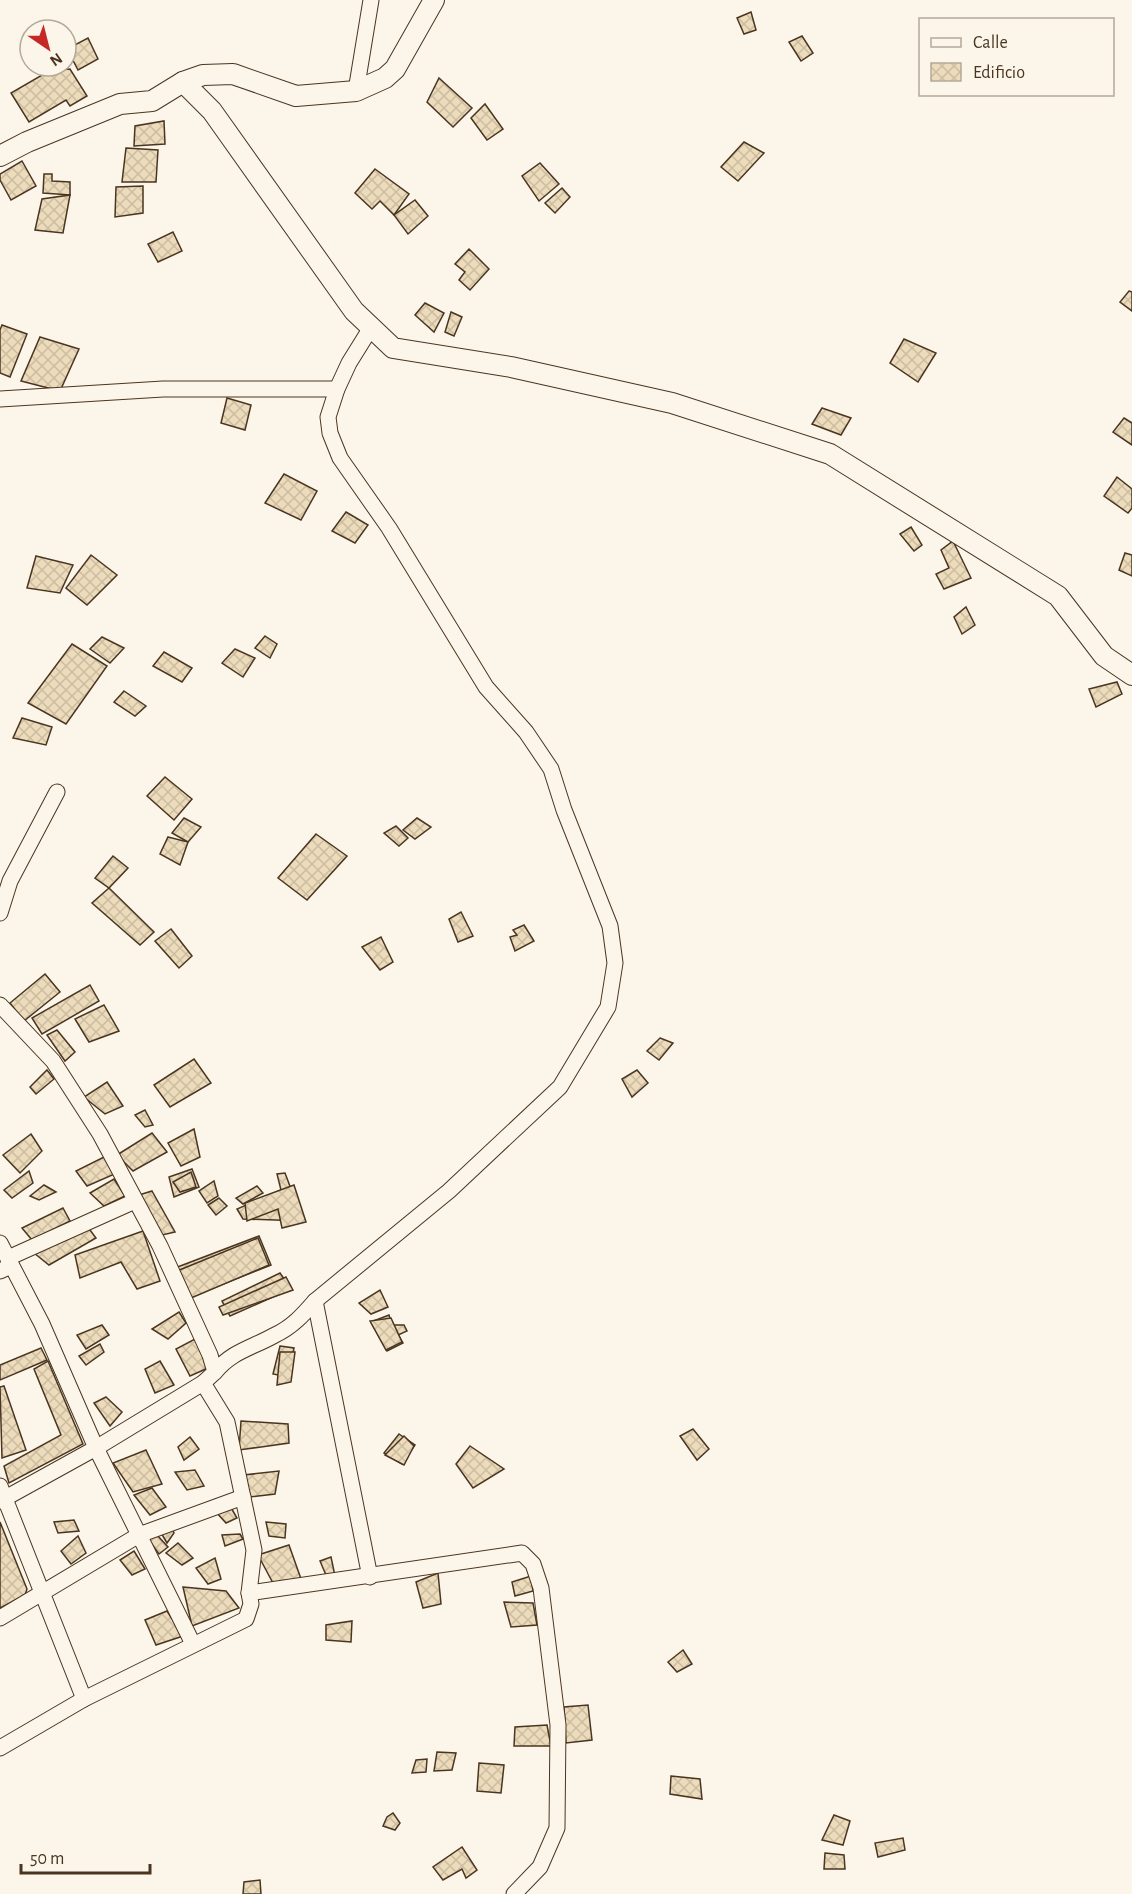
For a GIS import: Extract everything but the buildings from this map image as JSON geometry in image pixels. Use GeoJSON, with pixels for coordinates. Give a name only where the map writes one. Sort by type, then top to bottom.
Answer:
{"type":"FeatureCollection","features":[{"type":"Feature","properties":{"kind":"street"},"geometry":{"type":"LineString","coordinates":[[356,91],[371,0]]}},
{"type":"Feature","properties":{"kind":"street"},"geometry":{"type":"LineString","coordinates":[[0,156],[27,142],[120,104],[152,101],[183,82],[203,75],[233,74],[296,96],[356,91],[385,78],[395,69],[434,0]]}},
{"type":"Feature","properties":{"kind":"street"},"geometry":{"type":"LineString","coordinates":[[183,82],[212,111],[354,311],[393,348],[511,367],[672,403],[830,454],[1058,596],[1104,656],[1132,675]]}},
{"type":"Feature","properties":{"kind":"street"},"geometry":{"type":"LineString","coordinates":[[84,1699],[1,1495],[96,1448],[202,1383],[226,1358],[275,1335],[298,1321],[315,1301],[449,1191],[560,1087],[608,1007],[615,963],[610,926],[564,810],[551,769],[526,732],[486,687],[389,528],[340,458],[330,433],[328,417],[337,389],[349,363],[372,326]]}},
{"type":"Feature","properties":{"kind":"street"},"geometry":{"type":"LineString","coordinates":[[0,399],[163,389],[337,389]]}},
{"type":"Feature","properties":{"kind":"street"},"geometry":{"type":"LineString","coordinates":[[0,913],[9,881],[57,792]]}},
{"type":"Feature","properties":{"kind":"street"},"geometry":{"type":"LineString","coordinates":[[0,1005],[54,1060],[100,1134],[160,1246],[210,1355],[215,1372]]}},
{"type":"Feature","properties":{"kind":"street"},"geometry":{"type":"LineString","coordinates":[[4,1264],[135,1201]]}},
{"type":"Feature","properties":{"kind":"street"},"geometry":{"type":"LineString","coordinates":[[0,1243],[4,1264],[42,1324],[96,1448],[193,1644]]}},
{"type":"Feature","properties":{"kind":"street"},"geometry":{"type":"LineString","coordinates":[[315,1301],[370,1577]]}},
{"type":"Feature","properties":{"kind":"street"},"geometry":{"type":"LineString","coordinates":[[0,1731],[4,1746],[84,1699],[246,1619],[250,1604],[249,1593],[254,1551],[227,1422],[202,1383]]}},
{"type":"Feature","properties":{"kind":"street"},"geometry":{"type":"LineString","coordinates":[[0,1618],[139,1535],[243,1497]]}},
{"type":"Feature","properties":{"kind":"street"},"geometry":{"type":"LineString","coordinates":[[249,1593],[522,1553],[533,1564],[540,1588],[558,1725],[558,1828],[540,1867],[514,1894]]}}]}
